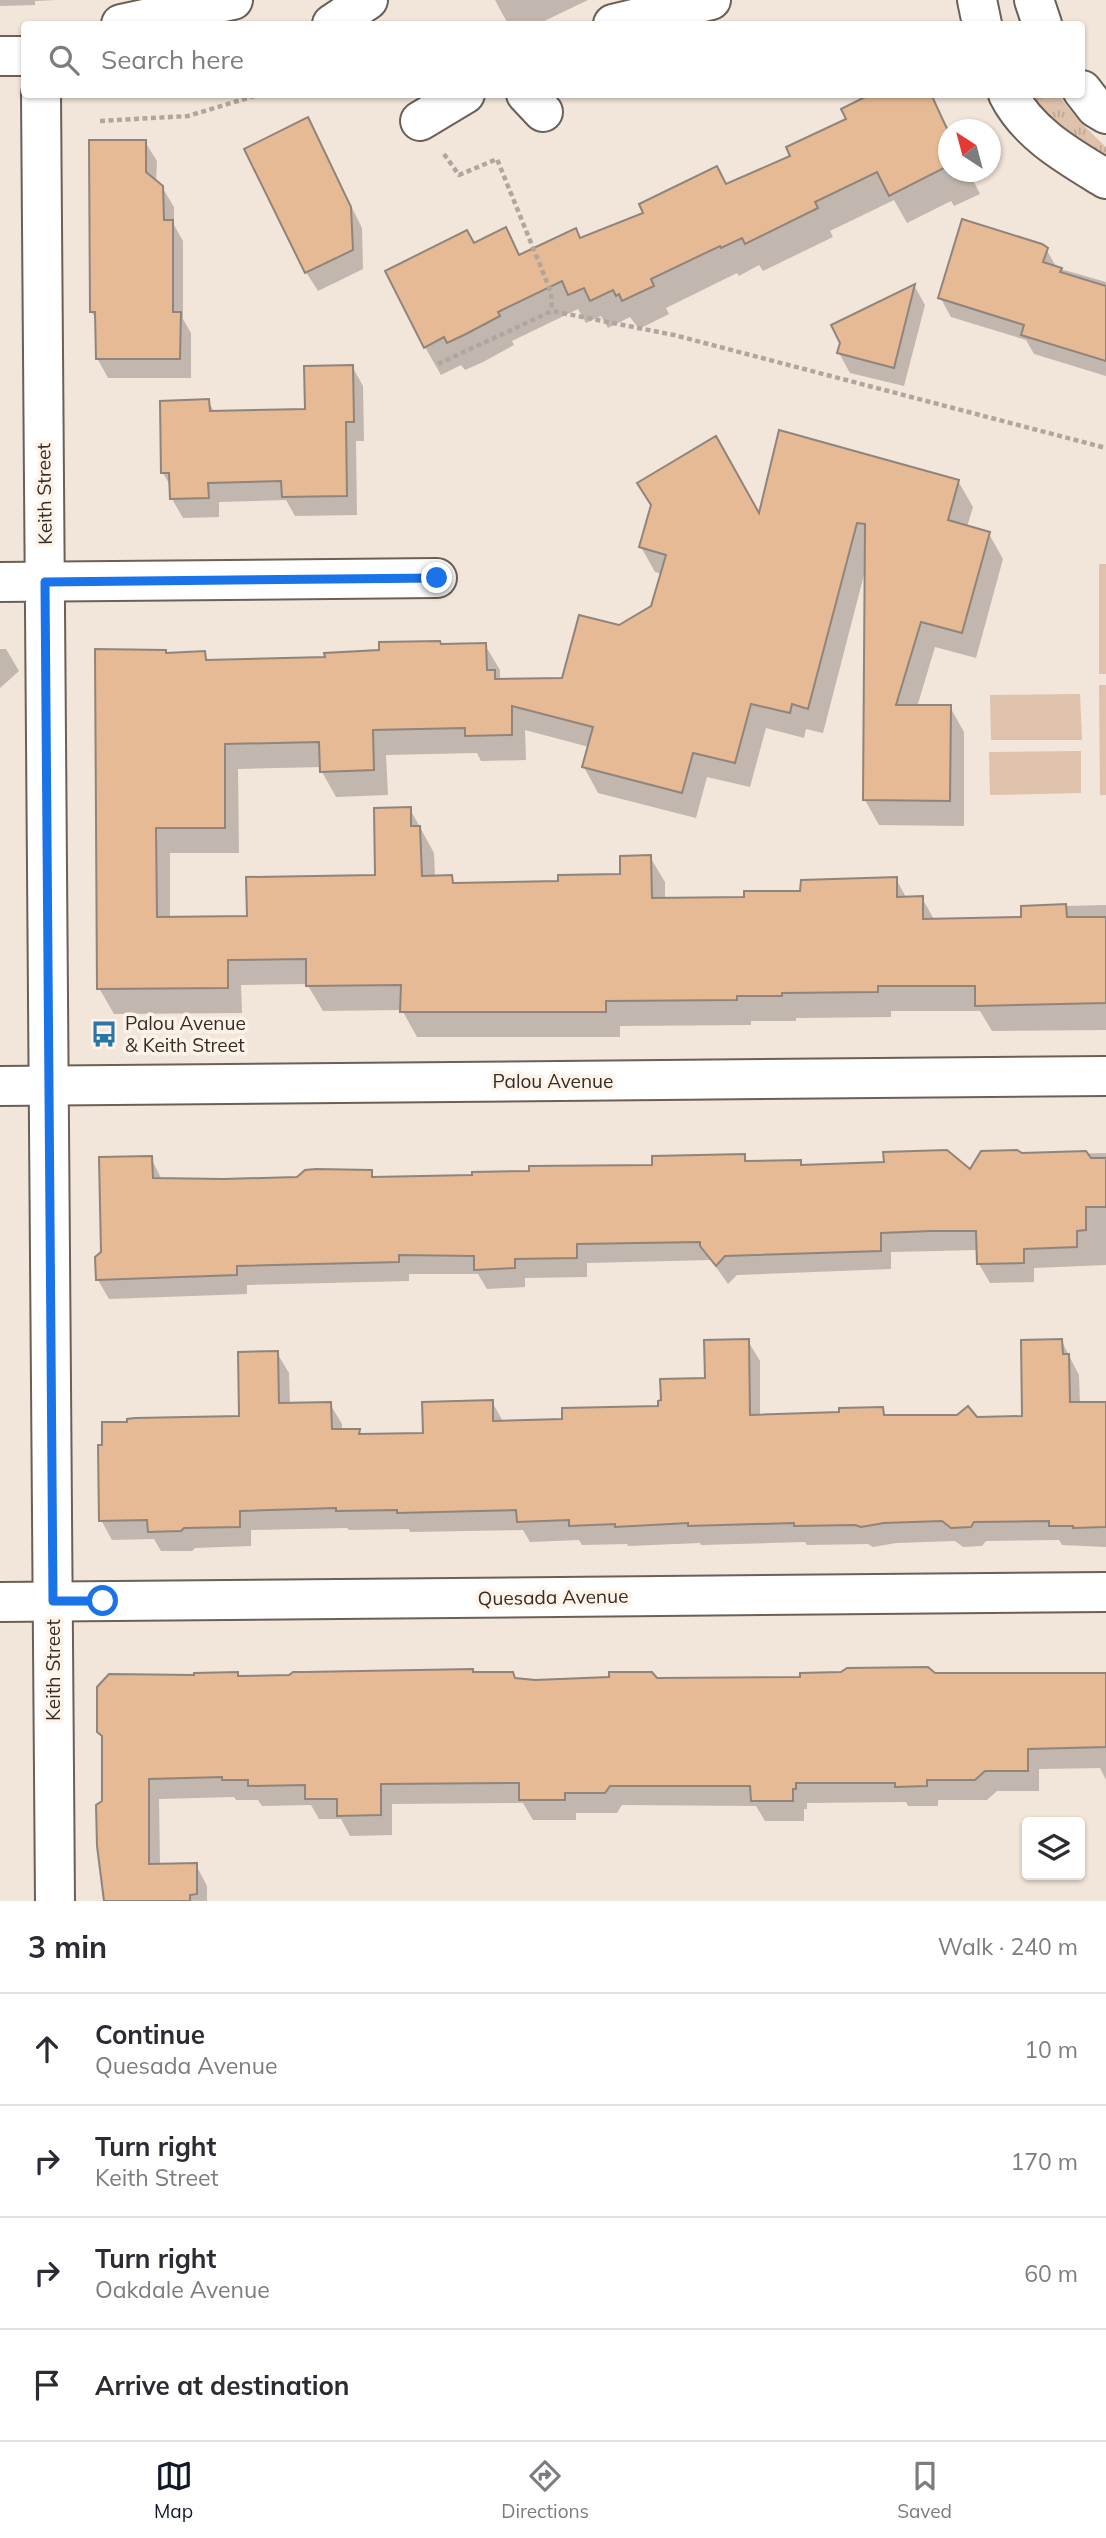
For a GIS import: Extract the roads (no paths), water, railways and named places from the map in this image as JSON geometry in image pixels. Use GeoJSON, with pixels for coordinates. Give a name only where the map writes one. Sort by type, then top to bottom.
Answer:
{"type":"FeatureCollection","features":[{"type":"Feature","properties":{"kind":"street"},"geometry":{"type":"LineString","coordinates":[[135,21],[233,0]]}},
{"type":"Feature","properties":{"kind":"street"},"geometry":{"type":"LineString","coordinates":[[336,21],[368,0]]}},
{"type":"Feature","properties":{"kind":"street"},"geometry":{"type":"LineString","coordinates":[[977,0],[981,21]]}},
{"type":"Feature","properties":{"kind":"street"},"geometry":{"type":"LineString","coordinates":[[1034,0],[1041,21]]}},
{"type":"Feature","properties":{"kind":"street"},"geometry":{"type":"LineString","coordinates":[[631,21],[693,11]]}},
{"type":"Feature","properties":{"kind":"street"},"geometry":{"type":"LineString","coordinates":[[0,56],[21,56]]}},
{"type":"Feature","properties":{"kind":"street"},"geometry":{"type":"LineString","coordinates":[[1085,94],[1096,108],[1106,114]]}},
{"type":"Feature","properties":{"kind":"street","name":"Keith Street"},"geometry":{"type":"LineString","coordinates":[[41,98],[55,1901]]}},
{"type":"Feature","properties":{"kind":"street"},"geometry":{"type":"LineString","coordinates":[[420,121],[458,98]]}},
{"type":"Feature","properties":{"kind":"street"},"geometry":{"type":"LineString","coordinates":[[1010,98],[1016,110],[1056,148],[1106,179]]}},
{"type":"Feature","properties":{"kind":"street"},"geometry":{"type":"LineString","coordinates":[[0,582],[437,578]]}},
{"type":"Feature","properties":{"kind":"street","name":"Palou Avenue"},"geometry":{"type":"LineString","coordinates":[[0,1086],[1106,1076]]}},
{"type":"Feature","properties":{"kind":"street","name":"Quesada Avenue"},"geometry":{"type":"LineString","coordinates":[[0,1602],[1106,1592]]}},
{"type":"Feature","properties":{"kind":"place","name":"Palou Avenue & Keith Street"},"geometry":{"type":"Point","coordinates":[104,1034]}}]}
